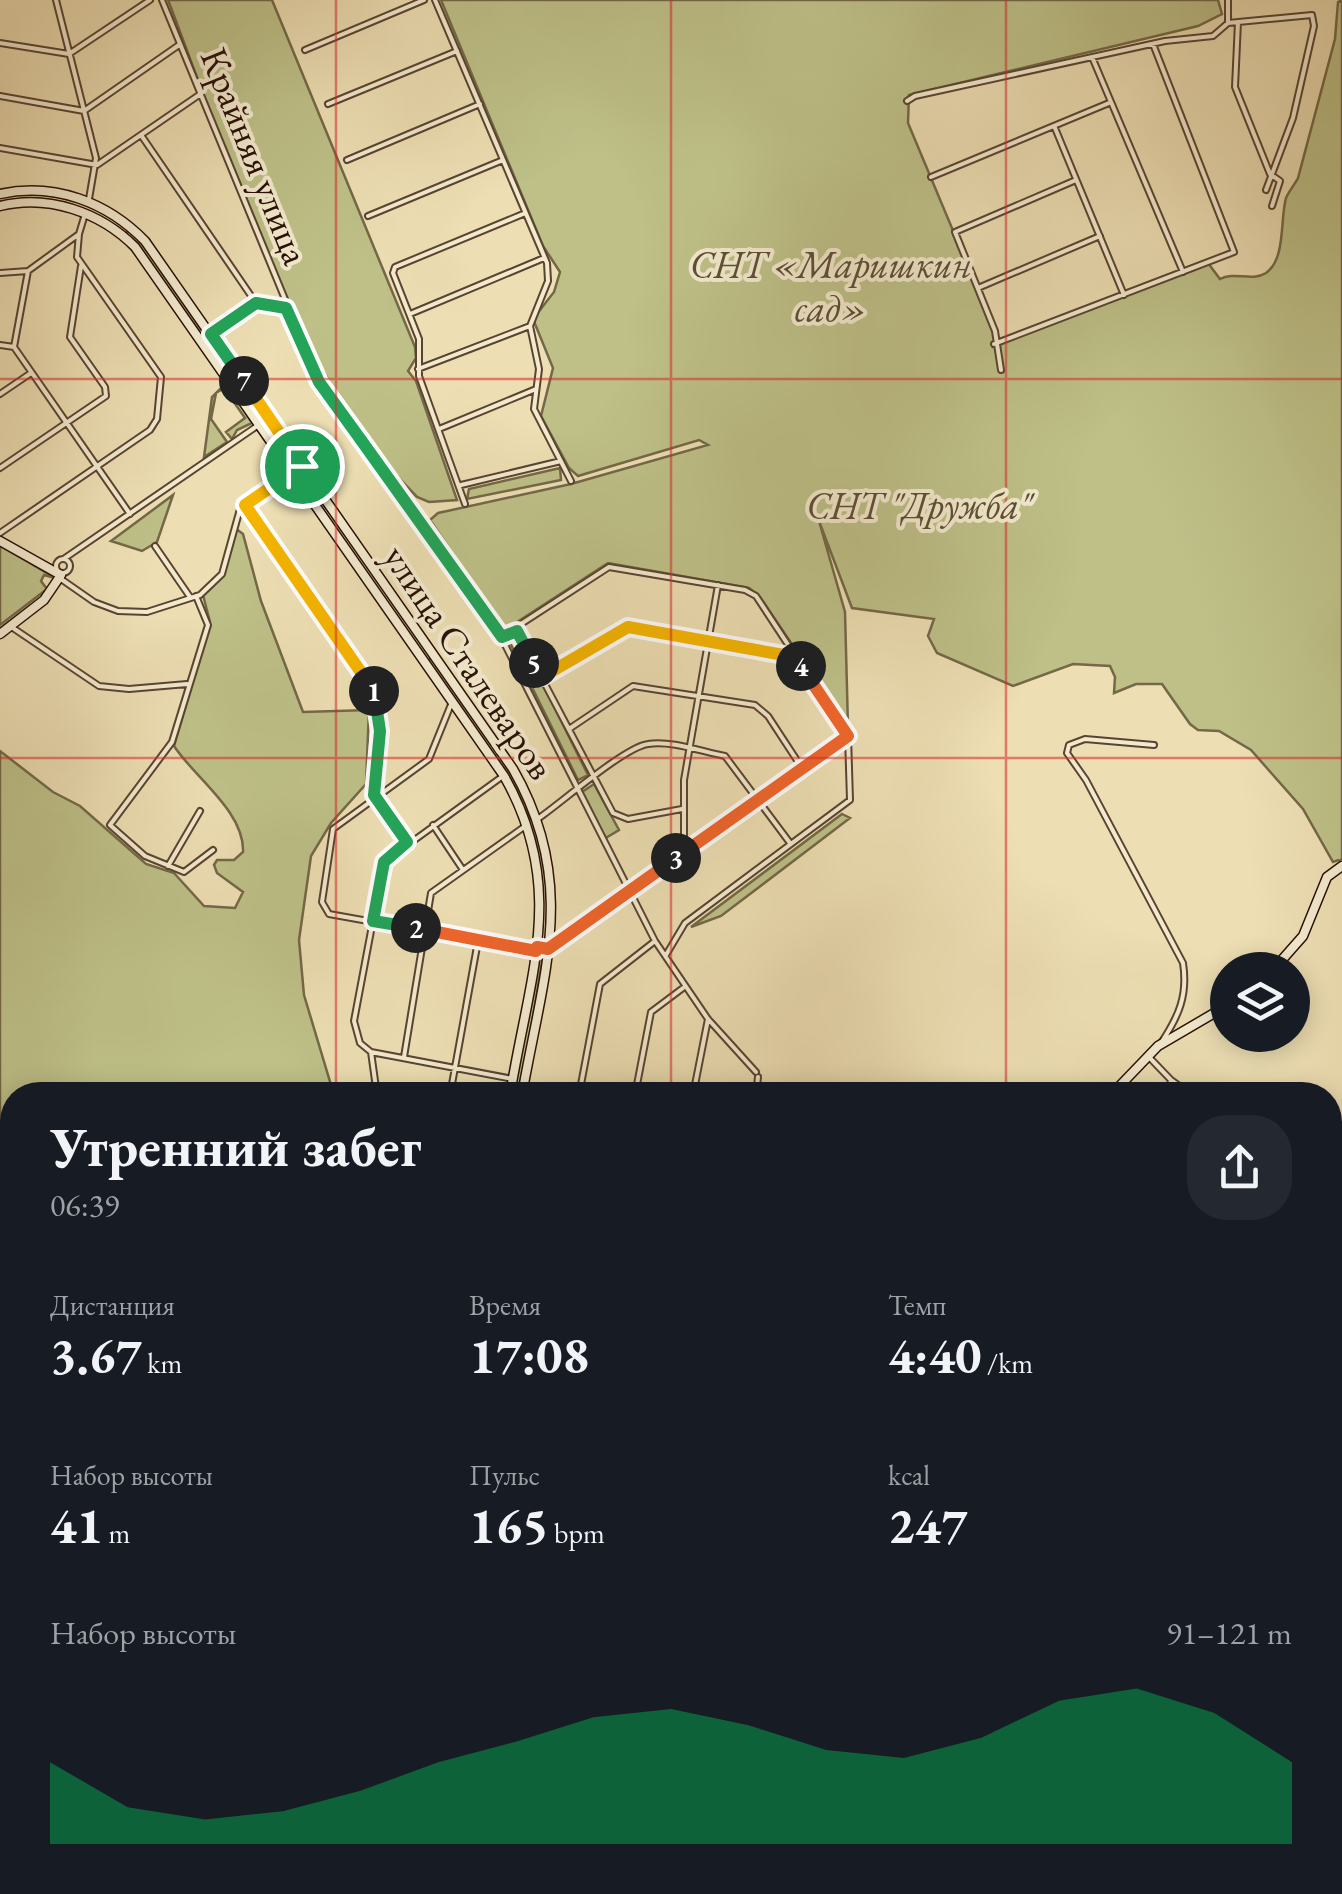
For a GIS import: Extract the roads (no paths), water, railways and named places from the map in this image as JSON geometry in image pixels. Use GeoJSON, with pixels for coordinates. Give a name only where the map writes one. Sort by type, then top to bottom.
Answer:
{"type":"FeatureCollection","features":[{"type":"Feature","properties":{"kind":"main road","name":"улица Сталеваров"},"geometry":{"type":"LineString","coordinates":[[0,194],[56,192],[89,201],[124,223],[153,251],[513,770],[539,818],[552,870],[548,946],[524,1082]]}},
{"type":"Feature","properties":{"kind":"main road"},"geometry":{"type":"LineString","coordinates":[[53,204],[56,192]]}},
{"type":"Feature","properties":{"kind":"main road","name":"улица Сталеваров"},"geometry":{"type":"LineString","coordinates":[[0,206],[53,204],[85,213],[118,231],[146,260],[504,776],[528,824],[541,878],[536,949],[512,1080]]}},
{"type":"Feature","properties":{"kind":"main road"},"geometry":{"type":"LineString","coordinates":[[118,231],[124,223]]}},
{"type":"Feature","properties":{"kind":"main road"},"geometry":{"type":"LineString","coordinates":[[260,424],[270,418]]}},
{"type":"Feature","properties":{"kind":"main road"},"geometry":{"type":"LineString","coordinates":[[293,472],[302,466]]}},
{"type":"Feature","properties":{"kind":"main road"},"geometry":{"type":"LineString","coordinates":[[0,541],[60,575],[44,600],[0,634]]}},
{"type":"Feature","properties":{"kind":"main road"},"geometry":{"type":"LineString","coordinates":[[380,598],[390,591]]}},
{"type":"Feature","properties":{"kind":"main road"},"geometry":{"type":"LineString","coordinates":[[423,659],[432,653]]}},
{"type":"Feature","properties":{"kind":"main road"},"geometry":{"type":"LineString","coordinates":[[528,824],[539,818]]}},
{"type":"Feature","properties":{"kind":"main road"},"geometry":{"type":"LineString","coordinates":[[1289,952],[1302,936],[1327,877],[1342,866]]}},
{"type":"Feature","properties":{"kind":"main road"},"geometry":{"type":"LineString","coordinates":[[536,949],[548,946]]}},
{"type":"Feature","properties":{"kind":"main road"},"geometry":{"type":"LineString","coordinates":[[1123,1082],[1158,1046],[1210,1015]]}},
{"type":"Feature","properties":{"kind":"street"},"geometry":{"type":"LineString","coordinates":[[56,0],[97,165],[89,201]]}},
{"type":"Feature","properties":{"kind":"street"},"geometry":{"type":"LineString","coordinates":[[0,43],[69,54],[150,0]]}},
{"type":"Feature","properties":{"kind":"street","name":"Крайняя улица"},"geometry":{"type":"LineString","coordinates":[[162,0],[319,382],[502,637],[655,941],[684,988],[757,1075],[757,1082]]}},
{"type":"Feature","properties":{"kind":"street"},"geometry":{"type":"LineString","coordinates":[[305,50],[424,0]]}},
{"type":"Feature","properties":{"kind":"street"},"geometry":{"type":"LineString","coordinates":[[435,0],[544,258],[548,281],[530,326],[538,369],[536,418],[571,481]]}},
{"type":"Feature","properties":{"kind":"street"},"geometry":{"type":"LineString","coordinates":[[1228,0],[1228,23]]}},
{"type":"Feature","properties":{"kind":"street"},"geometry":{"type":"LineString","coordinates":[[907,102],[915,96],[1092,57],[1213,36],[1228,23],[1302,12],[1315,20],[1293,118],[1266,190]]}},
{"type":"Feature","properties":{"kind":"street"},"geometry":{"type":"LineString","coordinates":[[1238,22],[1235,87],[1270,174],[1280,181],[1272,206]]}},
{"type":"Feature","properties":{"kind":"street"},"geometry":{"type":"LineString","coordinates":[[0,96],[84,110],[180,44]]}},
{"type":"Feature","properties":{"kind":"street"},"geometry":{"type":"LineString","coordinates":[[994,344],[1227,258],[1234,246],[1153,44]]}},
{"type":"Feature","properties":{"kind":"street"},"geometry":{"type":"LineString","coordinates":[[328,104],[456,50]]}},
{"type":"Feature","properties":{"kind":"street"},"geometry":{"type":"LineString","coordinates":[[1092,57],[1183,272]]}},
{"type":"Feature","properties":{"kind":"street"},"geometry":{"type":"LineString","coordinates":[[0,148],[97,165],[199,94]]}},
{"type":"Feature","properties":{"kind":"street"},"geometry":{"type":"LineString","coordinates":[[931,177],[1109,103]]}},
{"type":"Feature","properties":{"kind":"street"},"geometry":{"type":"LineString","coordinates":[[347,160],[480,104]]}},
{"type":"Feature","properties":{"kind":"street"},"geometry":{"type":"LineString","coordinates":[[1054,127],[1124,294]]}},
{"type":"Feature","properties":{"kind":"street"},"geometry":{"type":"LineString","coordinates":[[140,135],[256,303]]}},
{"type":"Feature","properties":{"kind":"street"},"geometry":{"type":"LineString","coordinates":[[368,216],[503,160]]}},
{"type":"Feature","properties":{"kind":"street"},"geometry":{"type":"LineString","coordinates":[[1000,370],[995,331],[955,232],[1076,180]]}},
{"type":"Feature","properties":{"kind":"street"},"geometry":{"type":"LineString","coordinates":[[0,533],[154,426],[162,382],[74,253],[85,213]]}},
{"type":"Feature","properties":{"kind":"street"},"geometry":{"type":"LineString","coordinates":[[465,504],[418,369],[419,339],[393,274],[395,267],[525,213]]}},
{"type":"Feature","properties":{"kind":"street"},"geometry":{"type":"LineString","coordinates":[[0,272],[28,271],[79,234]]}},
{"type":"Feature","properties":{"kind":"street"},"geometry":{"type":"LineString","coordinates":[[978,288],[1100,236]]}},
{"type":"Feature","properties":{"kind":"street"},"geometry":{"type":"LineString","coordinates":[[410,314],[544,258]]}},
{"type":"Feature","properties":{"kind":"street"},"geometry":{"type":"LineString","coordinates":[[0,468],[107,392],[70,337],[81,264]]}},
{"type":"Feature","properties":{"kind":"street"},"geometry":{"type":"LineString","coordinates":[[28,271],[14,347],[130,514]]}},
{"type":"Feature","properties":{"kind":"street"},"geometry":{"type":"LineString","coordinates":[[211,334],[256,303],[286,308]]}},
{"type":"Feature","properties":{"kind":"street"},"geometry":{"type":"LineString","coordinates":[[418,369],[530,326]]}},
{"type":"Feature","properties":{"kind":"street"},"geometry":{"type":"LineString","coordinates":[[0,344],[14,347]]}},
{"type":"Feature","properties":{"kind":"street"},"geometry":{"type":"LineString","coordinates":[[0,394],[31,373]]}},
{"type":"Feature","properties":{"kind":"street"},"geometry":{"type":"LineString","coordinates":[[439,429],[536,388]]}},
{"type":"Feature","properties":{"kind":"street"},"geometry":{"type":"LineString","coordinates":[[40,564],[65,560],[260,424]]}},
{"type":"Feature","properties":{"kind":"street"},"geometry":{"type":"LineString","coordinates":[[461,485],[561,462]]}},
{"type":"Feature","properties":{"kind":"street"},"geometry":{"type":"LineString","coordinates":[[60,575],[94,602],[118,610],[148,612],[193,596],[222,574],[237,515],[245,505],[293,472]]}},
{"type":"Feature","properties":{"kind":"street"},"geometry":{"type":"LineString","coordinates":[[245,505],[374,692],[380,731],[374,795],[407,842]]}},
{"type":"Feature","properties":{"kind":"street"},"geometry":{"type":"LineString","coordinates":[[155,546],[193,596],[208,625],[169,748],[112,819],[112,829],[145,856],[184,872],[213,850]]}},
{"type":"Feature","properties":{"kind":"street"},"geometry":{"type":"LineString","coordinates":[[60,575],[65,560]]}},
{"type":"Feature","properties":{"kind":"street"},"geometry":{"type":"LineString","coordinates":[[60,575],[65,560]]}},
{"type":"Feature","properties":{"kind":"street"},"geometry":{"type":"LineString","coordinates":[[502,637],[517,631],[609,567],[718,585],[756,596],[848,736],[850,800],[685,923],[666,955]]}},
{"type":"Feature","properties":{"kind":"street"},"geometry":{"type":"LineString","coordinates":[[684,852],[682,809],[718,585]]}},
{"type":"Feature","properties":{"kind":"street"},"geometry":{"type":"LineString","coordinates":[[10,626],[100,686],[129,690],[189,684]]}},
{"type":"Feature","properties":{"kind":"street"},"geometry":{"type":"LineString","coordinates":[[542,677],[628,627],[795,657]]}},
{"type":"Feature","properties":{"kind":"street"},"geometry":{"type":"LineString","coordinates":[[517,631],[619,820],[682,809]]}},
{"type":"Feature","properties":{"kind":"street"},"geometry":{"type":"LineString","coordinates":[[569,729],[632,686],[699,697],[762,709],[803,769]]}},
{"type":"Feature","properties":{"kind":"street"},"geometry":{"type":"LineString","coordinates":[[452,702],[435,753],[333,829],[320,892],[329,914],[536,949]]}},
{"type":"Feature","properties":{"kind":"street"},"geometry":{"type":"LineString","coordinates":[[548,946],[848,736]]}},
{"type":"Feature","properties":{"kind":"street"},"geometry":{"type":"LineString","coordinates":[[1154,745],[1085,740],[1069,745],[1067,753],[1086,780],[1154,916],[1183,963],[1186,985],[1179,1015],[1158,1046]]}},
{"type":"Feature","properties":{"kind":"street"},"geometry":{"type":"LineString","coordinates":[[539,818],[642,746],[690,750],[726,756],[791,844]]}},
{"type":"Feature","properties":{"kind":"street"},"geometry":{"type":"LineString","coordinates":[[504,776],[384,862],[354,1022],[360,1042],[371,1052],[512,1080]]}},
{"type":"Feature","properties":{"kind":"street"},"geometry":{"type":"LineString","coordinates":[[168,866],[200,811]]}},
{"type":"Feature","properties":{"kind":"street"},"geometry":{"type":"LineString","coordinates":[[404,1057],[431,892],[528,824]]}},
{"type":"Feature","properties":{"kind":"street"},"geometry":{"type":"LineString","coordinates":[[433,825],[463,870]]}},
{"type":"Feature","properties":{"kind":"street"},"geometry":{"type":"LineString","coordinates":[[453,1082],[478,940]]}},
{"type":"Feature","properties":{"kind":"street"},"geometry":{"type":"LineString","coordinates":[[582,1082],[600,984],[655,941]]}},
{"type":"Feature","properties":{"kind":"street"},"geometry":{"type":"LineString","coordinates":[[638,1082],[651,1012],[684,988]]}},
{"type":"Feature","properties":{"kind":"street"},"geometry":{"type":"LineString","coordinates":[[696,1082],[708,1019]]}},
{"type":"Feature","properties":{"kind":"street"},"geometry":{"type":"LineString","coordinates":[[371,1052],[375,1082]]}},
{"type":"Feature","properties":{"kind":"street"},"geometry":{"type":"LineString","coordinates":[[1148,1056],[1173,1082]]}},
{"type":"Feature","properties":{"kind":"park label","name":"СНТ «Маришкин сад»"},"geometry":{"type":"Point","coordinates":[831,286]}},
{"type":"Feature","properties":{"kind":"park label","name":"СНТ \"Дружба\""},"geometry":{"type":"Point","coordinates":[919,505]}}]}
